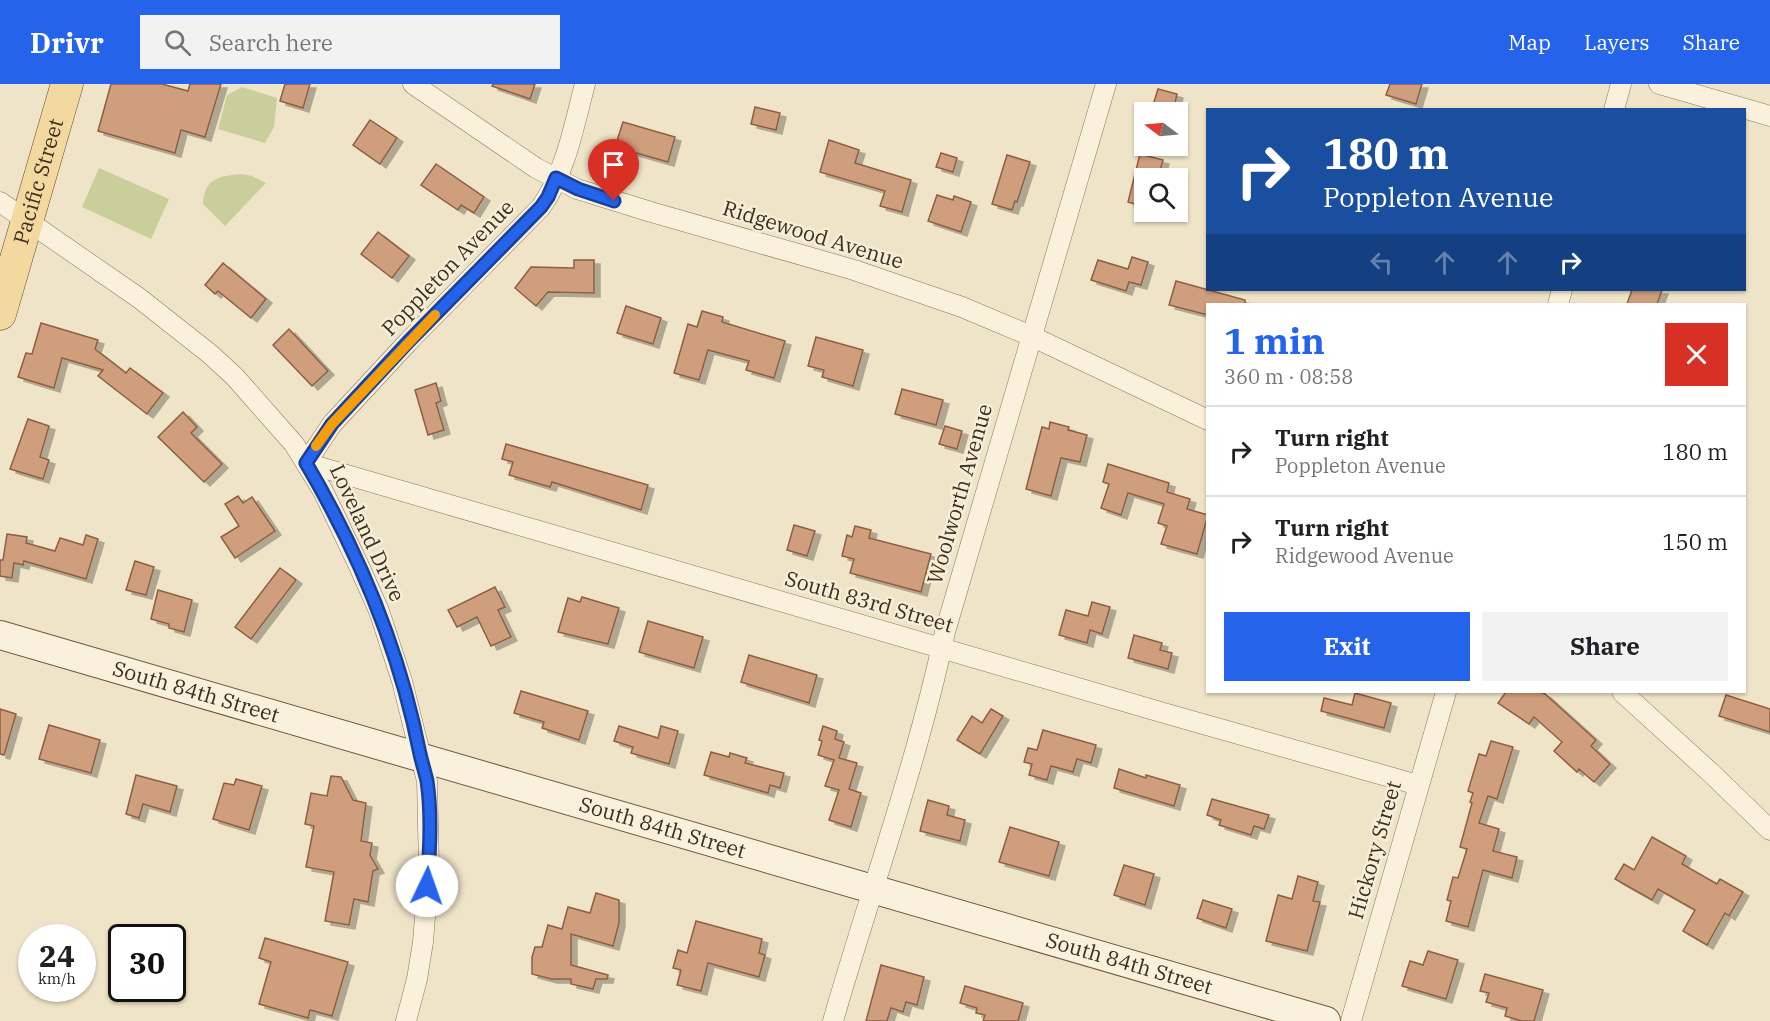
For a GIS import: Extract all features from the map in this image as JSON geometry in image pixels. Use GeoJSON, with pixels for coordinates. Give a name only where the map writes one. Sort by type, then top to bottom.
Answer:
{"type":"FeatureCollection","features":[{"type":"Feature","properties":{"kind":"main road","name":"Pacific Street"},"geometry":{"type":"LineString","coordinates":[[0,315],[67,84]]}},
{"type":"Feature","properties":{"kind":"main road","name":"South 84th Street"},"geometry":{"type":"LineString","coordinates":[[0,635],[1326,1021]]}},
{"type":"Feature","properties":{"kind":"street","name":"Ridgewood Avenue"},"geometry":{"type":"LineString","coordinates":[[413,84],[536,168],[578,189],[854,270],[962,307],[1031,336],[1206,419]]}},
{"type":"Feature","properties":{"kind":"street","name":"Poppleton Avenue"},"geometry":{"type":"LineString","coordinates":[[306,463],[332,424],[408,342],[541,207],[548,197],[563,162],[585,84]]}},
{"type":"Feature","properties":{"kind":"street","name":"Woolworth Avenue"},"geometry":{"type":"LineString","coordinates":[[833,1021],[1106,84]]}},
{"type":"Feature","properties":{"kind":"street"},"geometry":{"type":"LineString","coordinates":[[1615,108],[1621,84]]}},
{"type":"Feature","properties":{"kind":"street"},"geometry":{"type":"LineString","coordinates":[[1659,84],[1714,92],[1770,116]]}},
{"type":"Feature","properties":{"kind":"street","name":"Loveland Drive"},"geometry":{"type":"LineString","coordinates":[[0,202],[139,298],[210,354],[258,401],[294,444],[323,491],[379,611],[402,681],[427,781],[429,867],[421,951],[406,1021]]}},
{"type":"Feature","properties":{"kind":"street","name":"South 83rd Street"},"geometry":{"type":"LineString","coordinates":[[306,463],[1418,785]]}},
{"type":"Feature","properties":{"kind":"street","name":"Hickory Street"},"geometry":{"type":"LineString","coordinates":[[1351,1021],[1446,693]]}},
{"type":"Feature","properties":{"kind":"street"},"geometry":{"type":"LineString","coordinates":[[1623,693],[1770,830]]}},
{"type":"Feature","properties":{"kind":"green space"},"geometry":{"type":"Polygon","coordinates":[[[242,87],[277,98],[274,127],[265,143],[218,129],[227,95],[242,87]]]}},
{"type":"Feature","properties":{"kind":"green space"},"geometry":{"type":"Polygon","coordinates":[[[99,168],[169,199],[151,239],[82,207],[99,168]]]}},
{"type":"Feature","properties":{"kind":"green space"},"geometry":{"type":"Polygon","coordinates":[[[242,174],[266,183],[225,226],[203,204],[204,195],[214,180],[242,174]]]}},
{"type":"Feature","properties":{"kind":"building"},"geometry":{"type":"Polygon","coordinates":[[[111,84],[162,84],[188,91],[190,84],[221,84],[205,137],[181,130],[175,153],[98,131],[111,84]]]}},
{"type":"Feature","properties":{"kind":"building"},"geometry":{"type":"Polygon","coordinates":[[[285,84],[310,84],[303,108],[280,101],[285,84]]]}},
{"type":"Feature","properties":{"kind":"building"},"geometry":{"type":"Polygon","coordinates":[[[493,84],[535,84],[530,99],[492,86],[493,84]]]}},
{"type":"Feature","properties":{"kind":"building"},"geometry":{"type":"Polygon","coordinates":[[[1390,84],[1422,84],[1416,104],[1386,95],[1390,84]]]}},
{"type":"Feature","properties":{"kind":"building"},"geometry":{"type":"Polygon","coordinates":[[[1158,89],[1177,94],[1175,102],[1154,102],[1158,89]]]}},
{"type":"Feature","properties":{"kind":"building"},"geometry":{"type":"Polygon","coordinates":[[[755,107],[780,113],[776,130],[751,124],[755,107]]]}},
{"type":"Feature","properties":{"kind":"building"},"geometry":{"type":"Polygon","coordinates":[[[370,120],[397,138],[380,164],[353,145],[370,120]]]}},
{"type":"Feature","properties":{"kind":"building"},"geometry":{"type":"Polygon","coordinates":[[[623,122],[675,137],[668,162],[615,147],[623,122]]]}},
{"type":"Feature","properties":{"kind":"building"},"geometry":{"type":"Polygon","coordinates":[[[829,140],[859,150],[855,163],[911,180],[902,212],[880,206],[885,191],[820,172],[829,140]]]}},
{"type":"Feature","properties":{"kind":"building"},"geometry":{"type":"Polygon","coordinates":[[[941,153],[957,158],[953,172],[936,167],[941,153]]]}},
{"type":"Feature","properties":{"kind":"building"},"geometry":{"type":"Polygon","coordinates":[[[1007,155],[1030,162],[1017,202],[1015,201],[1012,210],[992,204],[1007,155]]]}},
{"type":"Feature","properties":{"kind":"building"},"geometry":{"type":"Polygon","coordinates":[[[1140,156],[1163,160],[1161,168],[1136,168],[1140,156]]]}},
{"type":"Feature","properties":{"kind":"building"},"geometry":{"type":"Polygon","coordinates":[[[436,164],[484,197],[474,213],[461,205],[458,210],[421,185],[436,164]]]}},
{"type":"Feature","properties":{"kind":"building"},"geometry":{"type":"Polygon","coordinates":[[[1134,178],[1134,204],[1128,202],[1134,178]]]}},
{"type":"Feature","properties":{"kind":"building"},"geometry":{"type":"Polygon","coordinates":[[[937,195],[953,200],[954,196],[971,202],[961,232],[928,221],[937,195]]]}},
{"type":"Feature","properties":{"kind":"building"},"geometry":{"type":"Polygon","coordinates":[[[378,232],[409,256],[392,278],[361,254],[378,232]]]}},
{"type":"Feature","properties":{"kind":"building"},"geometry":{"type":"Polygon","coordinates":[[[1132,257],[1148,262],[1141,285],[1129,282],[1126,291],[1091,280],[1098,260],[1128,269],[1132,257]]]}},
{"type":"Feature","properties":{"kind":"building"},"geometry":{"type":"Polygon","coordinates":[[[574,260],[594,260],[594,293],[548,292],[536,306],[515,288],[531,267],[574,268],[574,260]]]}},
{"type":"Feature","properties":{"kind":"building"},"geometry":{"type":"Polygon","coordinates":[[[223,263],[266,299],[251,318],[218,291],[215,294],[205,285],[223,263]]]}},
{"type":"Feature","properties":{"kind":"building"},"geometry":{"type":"Polygon","coordinates":[[[1176,281],[1245,300],[1245,303],[1206,303],[1206,314],[1169,305],[1176,281]]]}},
{"type":"Feature","properties":{"kind":"building"},"geometry":{"type":"Polygon","coordinates":[[[1632,291],[1662,291],[1657,303],[1627,303],[1632,291]]]}},
{"type":"Feature","properties":{"kind":"building"},"geometry":{"type":"Polygon","coordinates":[[[626,306],[661,318],[653,344],[617,333],[626,306]]]}},
{"type":"Feature","properties":{"kind":"building"},"geometry":{"type":"Polygon","coordinates":[[[702,311],[723,317],[722,322],[785,341],[774,378],[746,370],[749,361],[708,350],[699,380],[674,373],[688,324],[697,327],[702,311]]]}},
{"type":"Feature","properties":{"kind":"building"},"geometry":{"type":"Polygon","coordinates":[[[41,323],[98,340],[95,349],[126,373],[130,368],[163,393],[147,414],[98,376],[103,370],[62,358],[54,388],[18,377],[26,353],[32,354],[41,323]]]}},
{"type":"Feature","properties":{"kind":"building"},"geometry":{"type":"Polygon","coordinates":[[[289,329],[328,371],[312,386],[273,345],[289,329]]]}},
{"type":"Feature","properties":{"kind":"building"},"geometry":{"type":"Polygon","coordinates":[[[816,337],[863,350],[853,386],[822,377],[824,370],[808,366],[816,337]]]}},
{"type":"Feature","properties":{"kind":"building"},"geometry":{"type":"Polygon","coordinates":[[[436,383],[441,401],[436,403],[444,430],[428,435],[415,390],[436,383]]]}},
{"type":"Feature","properties":{"kind":"building"},"geometry":{"type":"Polygon","coordinates":[[[902,389],[943,400],[936,425],[895,414],[902,389]]]}},
{"type":"Feature","properties":{"kind":"building"},"geometry":{"type":"Polygon","coordinates":[[[183,412],[197,427],[191,433],[222,464],[204,482],[158,437],[183,412]]]}},
{"type":"Feature","properties":{"kind":"building"},"geometry":{"type":"Polygon","coordinates":[[[28,419],[49,426],[40,457],[49,460],[43,479],[10,469],[28,419]]]}},
{"type":"Feature","properties":{"kind":"building"},"geometry":{"type":"Polygon","coordinates":[[[1050,422],[1087,435],[1080,462],[1061,458],[1051,496],[1026,489],[1042,427],[1049,429],[1050,422]]]}},
{"type":"Feature","properties":{"kind":"building"},"geometry":{"type":"Polygon","coordinates":[[[945,426],[962,431],[957,449],[939,444],[945,426]]]}},
{"type":"Feature","properties":{"kind":"building"},"geometry":{"type":"Polygon","coordinates":[[[506,444],[648,485],[641,510],[552,482],[550,487],[509,475],[513,462],[502,459],[506,444]]]}},
{"type":"Feature","properties":{"kind":"building"},"geometry":{"type":"Polygon","coordinates":[[[1108,464],[1169,483],[1167,492],[1190,499],[1187,509],[1206,514],[1197,554],[1161,544],[1167,526],[1158,523],[1164,504],[1128,493],[1121,515],[1101,508],[1109,484],[1103,482],[1108,464]]]}},
{"type":"Feature","properties":{"kind":"building"},"geometry":{"type":"Polygon","coordinates":[[[238,496],[243,503],[252,497],[275,531],[235,558],[221,537],[239,526],[225,504],[238,496]]]}},
{"type":"Feature","properties":{"kind":"building"},"geometry":{"type":"Polygon","coordinates":[[[794,525],[815,531],[807,556],[787,550],[794,525]]]}},
{"type":"Feature","properties":{"kind":"building"},"geometry":{"type":"Polygon","coordinates":[[[855,526],[871,530],[869,538],[931,554],[921,592],[850,573],[854,559],[842,556],[847,535],[852,537],[855,526]]]}},
{"type":"Feature","properties":{"kind":"building"},"geometry":{"type":"Polygon","coordinates":[[[7,534],[27,537],[26,543],[55,551],[60,538],[83,545],[86,535],[98,539],[86,579],[24,561],[23,565],[14,563],[12,578],[0,576],[0,560],[3,560],[7,534]]]}},
{"type":"Feature","properties":{"kind":"building"},"geometry":{"type":"Polygon","coordinates":[[[135,561],[154,567],[146,595],[126,590],[135,561]]]}},
{"type":"Feature","properties":{"kind":"building"},"geometry":{"type":"Polygon","coordinates":[[[280,568],[296,580],[251,639],[235,627],[280,568]]]}},
{"type":"Feature","properties":{"kind":"building"},"geometry":{"type":"Polygon","coordinates":[[[495,587],[505,607],[498,610],[511,637],[491,646],[477,617],[457,627],[448,610],[495,587]]]}},
{"type":"Feature","properties":{"kind":"building"},"geometry":{"type":"Polygon","coordinates":[[[158,590],[192,600],[184,632],[169,628],[169,624],[151,619],[158,590]]]}},
{"type":"Feature","properties":{"kind":"building"},"geometry":{"type":"Polygon","coordinates":[[[582,597],[619,608],[608,644],[558,632],[568,598],[580,602],[582,597]]]}},
{"type":"Feature","properties":{"kind":"building"},"geometry":{"type":"Polygon","coordinates":[[[1092,602],[1110,607],[1102,634],[1090,630],[1087,643],[1059,635],[1066,610],[1088,616],[1092,602]]]}},
{"type":"Feature","properties":{"kind":"building"},"geometry":{"type":"Polygon","coordinates":[[[648,621],[703,637],[694,668],[639,652],[648,621]]]}},
{"type":"Feature","properties":{"kind":"building"},"geometry":{"type":"Polygon","coordinates":[[[1134,635],[1162,643],[1160,650],[1172,653],[1168,669],[1128,658],[1134,635]]]}},
{"type":"Feature","properties":{"kind":"building"},"geometry":{"type":"Polygon","coordinates":[[[749,655],[817,675],[809,703],[741,682],[749,655]]]}},
{"type":"Feature","properties":{"kind":"building"},"geometry":{"type":"Polygon","coordinates":[[[521,691],[588,711],[579,740],[542,728],[544,722],[514,713],[521,691]]]}},
{"type":"Feature","properties":{"kind":"building"},"geometry":{"type":"Polygon","coordinates":[[[1355,693],[1391,703],[1384,728],[1321,711],[1324,698],[1352,705],[1355,693]]]}},
{"type":"Feature","properties":{"kind":"building"},"geometry":{"type":"Polygon","coordinates":[[[1505,693],[1545,694],[1596,740],[1591,746],[1610,764],[1594,782],[1579,769],[1577,772],[1554,751],[1562,742],[1534,717],[1529,724],[1498,703],[1505,693]]]}},
{"type":"Feature","properties":{"kind":"building"},"geometry":{"type":"Polygon","coordinates":[[[1726,695],[1770,709],[1770,732],[1719,716],[1726,695]]]}},
{"type":"Feature","properties":{"kind":"building"},"geometry":{"type":"Polygon","coordinates":[[[0,709],[16,714],[4,755],[0,754],[0,709]]]}},
{"type":"Feature","properties":{"kind":"building"},"geometry":{"type":"Polygon","coordinates":[[[991,709],[1003,716],[980,754],[957,740],[972,716],[982,723],[991,709]]]}},
{"type":"Feature","properties":{"kind":"building"},"geometry":{"type":"Polygon","coordinates":[[[49,725],[100,740],[91,773],[39,759],[49,725]]]}},
{"type":"Feature","properties":{"kind":"building"},"geometry":{"type":"Polygon","coordinates":[[[619,726],[658,738],[661,726],[678,731],[669,764],[631,753],[633,747],[614,741],[619,726]]]}},
{"type":"Feature","properties":{"kind":"building"},"geometry":{"type":"Polygon","coordinates":[[[823,726],[837,731],[835,739],[844,742],[839,758],[857,763],[849,789],[861,793],[851,827],[829,820],[839,790],[825,786],[834,760],[818,755],[823,726]]]}},
{"type":"Feature","properties":{"kind":"building"},"geometry":{"type":"Polygon","coordinates":[[[1043,730],[1096,745],[1091,763],[1077,759],[1073,772],[1051,766],[1047,780],[1029,775],[1032,764],[1024,762],[1028,748],[1037,750],[1043,730]]]}},
{"type":"Feature","properties":{"kind":"building"},"geometry":{"type":"Polygon","coordinates":[[[1491,741],[1513,747],[1497,799],[1488,796],[1479,823],[1499,829],[1493,851],[1517,857],[1512,878],[1483,870],[1468,927],[1446,921],[1451,901],[1447,900],[1453,877],[1458,878],[1467,849],[1460,847],[1472,803],[1470,802],[1473,793],[1468,791],[1479,754],[1486,756],[1491,741]]]}},
{"type":"Feature","properties":{"kind":"building"},"geometry":{"type":"Polygon","coordinates":[[[711,752],[729,757],[730,753],[747,758],[745,763],[784,773],[780,788],[770,785],[768,793],[704,775],[711,752]]]}},
{"type":"Feature","properties":{"kind":"building"},"geometry":{"type":"Polygon","coordinates":[[[1119,769],[1146,778],[1146,775],[1180,785],[1174,806],[1114,788],[1119,769]]]}},
{"type":"Feature","properties":{"kind":"building"},"geometry":{"type":"Polygon","coordinates":[[[136,775],[177,786],[170,812],[143,804],[139,818],[126,814],[136,775]]]}},
{"type":"Feature","properties":{"kind":"building"},"geometry":{"type":"Polygon","coordinates":[[[331,776],[341,777],[353,800],[366,803],[361,841],[372,843],[370,855],[378,869],[373,871],[368,902],[354,899],[349,925],[325,921],[334,872],[306,867],[314,826],[305,824],[311,793],[327,796],[331,776]]]}},
{"type":"Feature","properties":{"kind":"building"},"geometry":{"type":"Polygon","coordinates":[[[236,779],[262,786],[249,830],[213,819],[224,783],[234,785],[236,779]]]}},
{"type":"Feature","properties":{"kind":"building"},"geometry":{"type":"Polygon","coordinates":[[[1212,799],[1269,815],[1264,829],[1254,826],[1251,835],[1219,825],[1221,820],[1207,815],[1212,799]]]}},
{"type":"Feature","properties":{"kind":"building"},"geometry":{"type":"Polygon","coordinates":[[[928,800],[949,806],[947,815],[965,820],[960,841],[920,831],[928,800]]]}},
{"type":"Feature","properties":{"kind":"building"},"geometry":{"type":"Polygon","coordinates":[[[1010,827],[1059,842],[1049,876],[999,862],[1010,827]]]}},
{"type":"Feature","properties":{"kind":"building"},"geometry":{"type":"Polygon","coordinates":[[[1652,837],[1686,856],[1682,864],[1717,884],[1720,879],[1743,892],[1729,916],[1725,913],[1707,945],[1683,931],[1695,910],[1658,889],[1652,900],[1615,879],[1624,864],[1634,870],[1652,837]]]}},
{"type":"Feature","properties":{"kind":"building"},"geometry":{"type":"Polygon","coordinates":[[[1124,865],[1154,874],[1145,905],[1114,895],[1124,865]]]}},
{"type":"Feature","properties":{"kind":"building"},"geometry":{"type":"Polygon","coordinates":[[[1298,876],[1318,882],[1313,901],[1320,902],[1307,951],[1266,941],[1278,895],[1292,899],[1298,876]]]}},
{"type":"Feature","properties":{"kind":"building"},"geometry":{"type":"Polygon","coordinates":[[[596,893],[619,900],[619,923],[613,946],[571,934],[571,965],[608,975],[607,979],[596,979],[593,989],[571,984],[571,979],[551,979],[532,974],[532,957],[535,947],[542,947],[548,925],[562,929],[568,907],[590,913],[596,893]]]}},
{"type":"Feature","properties":{"kind":"building"},"geometry":{"type":"Polygon","coordinates":[[[1203,900],[1232,909],[1226,928],[1197,918],[1203,900]]]}},
{"type":"Feature","properties":{"kind":"building"},"geometry":{"type":"Polygon","coordinates":[[[696,921],[762,939],[759,953],[765,955],[759,977],[708,963],[701,991],[677,985],[681,970],[673,968],[678,950],[687,953],[696,921]]]}},
{"type":"Feature","properties":{"kind":"building"},"geometry":{"type":"Polygon","coordinates":[[[265,938],[348,962],[332,1016],[310,1010],[308,1018],[259,1004],[271,962],[259,958],[265,938]]]}},
{"type":"Feature","properties":{"kind":"building"},"geometry":{"type":"Polygon","coordinates":[[[1428,951],[1458,960],[1446,999],[1402,986],[1410,961],[1423,965],[1428,951]]]}},
{"type":"Feature","properties":{"kind":"building"},"geometry":{"type":"Polygon","coordinates":[[[881,965],[924,977],[917,1005],[906,1002],[903,1012],[891,1008],[887,1021],[866,1021],[881,965]]]}},
{"type":"Feature","properties":{"kind":"building"},"geometry":{"type":"Polygon","coordinates":[[[1485,974],[1543,990],[1534,1021],[1522,1021],[1505,1016],[1507,1008],[1486,1002],[1489,993],[1480,991],[1485,974]]]}},
{"type":"Feature","properties":{"kind":"building"},"geometry":{"type":"Polygon","coordinates":[[[965,986],[1023,1003],[1018,1021],[983,1021],[985,1015],[976,1013],[977,1008],[960,1003],[965,986]]]}},
{"type":"Feature","properties":{"kind":"slow traffic"},"geometry":{"type":"LineString","coordinates":[[316,446],[332,424],[435,315]]}},
{"type":"Feature","properties":{"kind":"route"},"geometry":{"type":"LineString","coordinates":[[427,886],[429,867],[427,781],[402,681],[379,611],[323,491],[306,463],[332,424],[408,342],[541,207],[556,178],[578,189],[614,201]]}}]}
